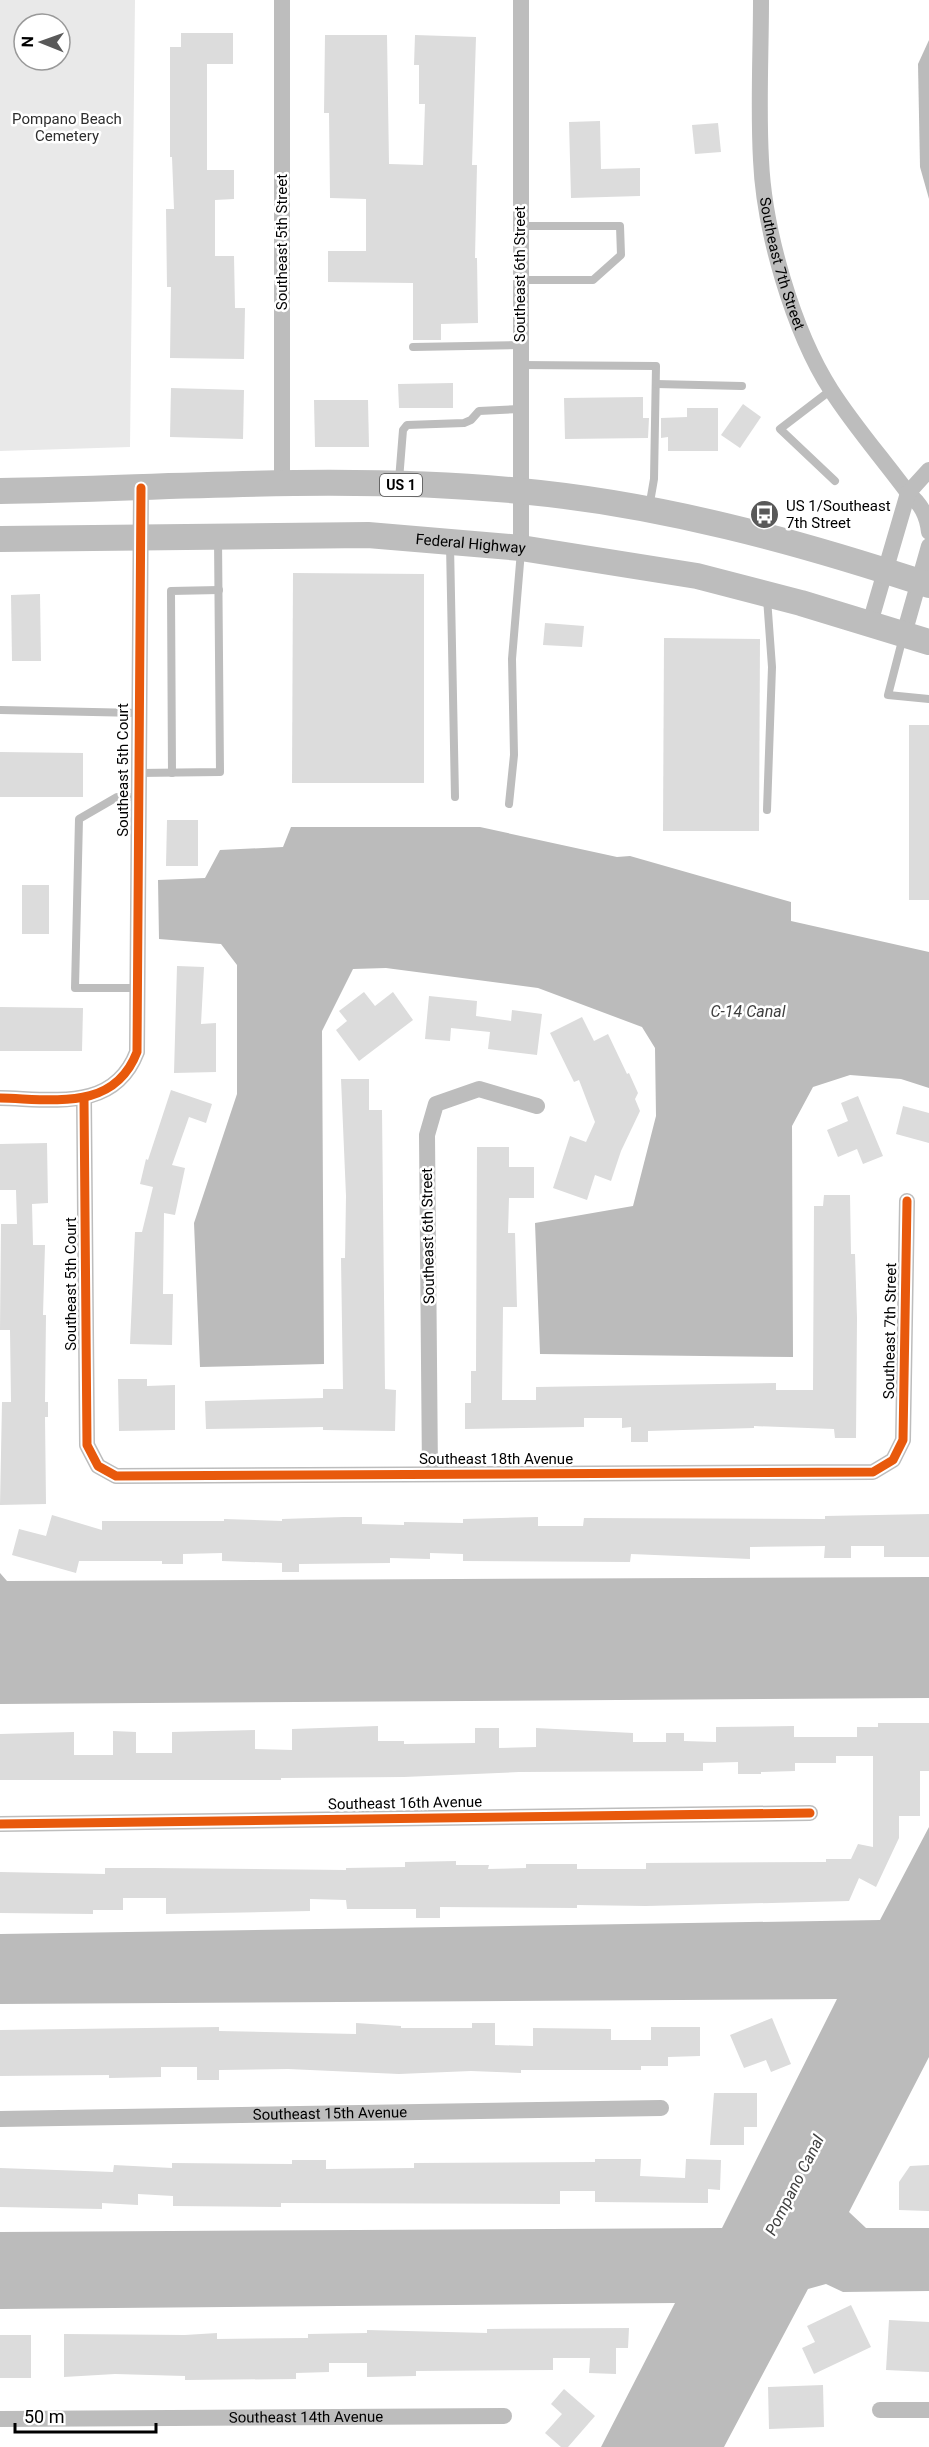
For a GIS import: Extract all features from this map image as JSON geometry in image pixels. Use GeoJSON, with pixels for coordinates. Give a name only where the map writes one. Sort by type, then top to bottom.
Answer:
{"type":"FeatureCollection","features":[{"type":"Feature","properties":{"kind":"main road","name":"US 1"},"geometry":{"type":"LineString","coordinates":[[0,491],[282,484],[399,484],[519,490],[699,520],[810,547],[924,583]]}},
{"type":"Feature","properties":{"kind":"main road","name":"Federal Highway"},"geometry":{"type":"LineString","coordinates":[[0,539],[368,535],[521,548],[697,576],[870,623],[929,642]]}},
{"type":"Feature","properties":{"kind":"street","name":"Southeast 5th Street"},"geometry":{"type":"LineString","coordinates":[[282,0],[282,484]]}},
{"type":"Feature","properties":{"kind":"street","name":"Southeast 6th Street"},"geometry":{"type":"LineString","coordinates":[[521,0],[519,490],[521,548]]}},
{"type":"Feature","properties":{"kind":"street","name":"Southeast 7th Street"},"geometry":{"type":"LineString","coordinates":[[761,0],[761,161],[768,219],[784,281],[806,341],[831,390],[924,511],[929,532]]}},
{"type":"Feature","properties":{"kind":"street"},"geometry":{"type":"LineString","coordinates":[[870,623],[908,493],[929,470]]}},
{"type":"Feature","properties":{"kind":"street","name":"Southeast 5th Court"},"geometry":{"type":"LineString","coordinates":[[98,1466],[87,1445],[84,1099],[110,1087],[129,1072],[136,1052],[141,488]]}},
{"type":"Feature","properties":{"kind":"street"},"geometry":{"type":"LineString","coordinates":[[904,634],[924,583],[929,546]]}},
{"type":"Feature","properties":{"kind":"street","name":"Southeast 6th Street"},"geometry":{"type":"LineString","coordinates":[[430,1474],[427,1135],[436,1104],[479,1089],[537,1106]]}},
{"type":"Feature","properties":{"kind":"street"},"geometry":{"type":"LineString","coordinates":[[0,1098],[84,1099]]}},
{"type":"Feature","properties":{"kind":"street","name":"Southeast 7th Street"},"geometry":{"type":"LineString","coordinates":[[893,1460],[903,1440],[907,1201]]}},
{"type":"Feature","properties":{"kind":"street","name":"Southeast 18th Avenue"},"geometry":{"type":"LineString","coordinates":[[98,1466],[116,1476],[873,1472],[893,1460]]}},
{"type":"Feature","properties":{"kind":"street","name":"Southeast 16th Avenue"},"geometry":{"type":"LineString","coordinates":[[0,1824],[810,1813]]}},
{"type":"Feature","properties":{"kind":"street","name":"Southeast 15th Avenue"},"geometry":{"type":"LineString","coordinates":[[0,2118],[661,2108]]}},
{"type":"Feature","properties":{"kind":"street"},"geometry":{"type":"LineString","coordinates":[[880,2410],[929,2410]]}},
{"type":"Feature","properties":{"kind":"street","name":"Southeast 14th Avenue"},"geometry":{"type":"LineString","coordinates":[[0,2419],[504,2416]]}},
{"type":"Feature","properties":{"kind":"lane"},"geometry":{"type":"LineString","coordinates":[[520,226],[620,226],[621,255],[593,280],[520,280]]}},
{"type":"Feature","properties":{"kind":"lane"},"geometry":{"type":"LineString","coordinates":[[413,347],[520,345]]}},
{"type":"Feature","properties":{"kind":"lane"},"geometry":{"type":"LineString","coordinates":[[520,365],[656,366],[654,479],[648,510]]}},
{"type":"Feature","properties":{"kind":"lane"},"geometry":{"type":"LineString","coordinates":[[656,384],[742,387]]}},
{"type":"Feature","properties":{"kind":"lane"},"geometry":{"type":"LineString","coordinates":[[831,390],[780,429],[835,481]]}},
{"type":"Feature","properties":{"kind":"lane"},"geometry":{"type":"LineString","coordinates":[[399,484],[403,430],[407,425],[464,423],[471,420],[479,411],[520,409]]}},
{"type":"Feature","properties":{"kind":"lane"},"geometry":{"type":"LineString","coordinates":[[138,773],[220,772],[218,536]]}},
{"type":"Feature","properties":{"kind":"lane"},"geometry":{"type":"LineString","coordinates":[[450,541],[455,797]]}},
{"type":"Feature","properties":{"kind":"lane"},"geometry":{"type":"LineString","coordinates":[[509,804],[513,755],[512,659],[521,548]]}},
{"type":"Feature","properties":{"kind":"lane"},"geometry":{"type":"LineString","coordinates":[[172,773],[171,591],[219,590]]}},
{"type":"Feature","properties":{"kind":"lane"},"geometry":{"type":"LineString","coordinates":[[767,595],[772,667],[768,810]]}},
{"type":"Feature","properties":{"kind":"lane"},"geometry":{"type":"LineString","coordinates":[[904,634],[888,695],[929,699]]}},
{"type":"Feature","properties":{"kind":"lane"},"geometry":{"type":"LineString","coordinates":[[0,710],[139,713]]}},
{"type":"Feature","properties":{"kind":"lane"},"geometry":{"type":"LineString","coordinates":[[137,988],[75,988],[79,819],[117,797],[138,797]]}},
{"type":"Feature","properties":{"kind":"green space","name":"Pompano Beach Cemetery"},"geometry":{"type":"Polygon","coordinates":[[[0,0],[135,0],[130,447],[0,451],[0,0]]]}},
{"type":"Feature","properties":{"kind":"water"},"geometry":{"type":"Polygon","coordinates":[[[929,40],[929,199],[920,167],[918,64],[929,40]]]}},
{"type":"Feature","properties":{"kind":"water","name":"C-14 Canal"},"geometry":{"type":"Polygon","coordinates":[[[291,827],[480,827],[617,857],[630,856],[791,902],[791,921],[929,952],[929,1088],[901,1079],[850,1075],[813,1087],[792,1126],[793,1357],[540,1354],[535,1223],[633,1206],[656,1116],[655,1048],[642,1027],[538,988],[386,968],[353,969],[322,1031],[324,1364],[200,1367],[194,1223],[237,1094],[237,965],[221,944],[159,939],[158,880],[205,878],[220,850],[283,847],[291,827]]]}},
{"type":"Feature","properties":{"kind":"water"},"geometry":{"type":"Polygon","coordinates":[[[0,1573],[7,1581],[929,1577],[929,1698],[0,1704],[0,1573]]]}},
{"type":"Feature","properties":{"kind":"water","name":"Pompano Canal"},"geometry":{"type":"Polygon","coordinates":[[[929,1827],[929,2057],[849,2212],[866,2228],[929,2228],[929,2291],[843,2292],[826,2284],[808,2289],[724,2447],[601,2447],[675,2303],[0,2309],[0,2232],[722,2228],[837,1999],[0,2004],[0,1934],[880,1920],[929,1827]]]}},
{"type":"Feature","properties":{"kind":"building"},"geometry":{"type":"Polygon","coordinates":[[[181,33],[233,33],[233,64],[207,64],[207,170],[234,170],[234,199],[215,200],[215,256],[234,256],[235,308],[245,308],[244,359],[170,358],[171,287],[167,287],[166,209],[174,209],[172,157],[170,157],[170,47],[181,47],[181,33]]]}},
{"type":"Feature","properties":{"kind":"building"},"geometry":{"type":"Polygon","coordinates":[[[325,35],[387,35],[389,164],[423,165],[425,104],[419,104],[419,65],[414,65],[415,35],[476,37],[472,165],[477,165],[475,258],[477,258],[478,323],[441,324],[441,340],[413,340],[413,283],[328,282],[328,251],[366,251],[366,199],[330,198],[329,113],[324,113],[325,35]]]}},
{"type":"Feature","properties":{"kind":"building"},"geometry":{"type":"Polygon","coordinates":[[[600,121],[601,169],[640,168],[640,196],[571,198],[569,122],[600,121]]]}},
{"type":"Feature","properties":{"kind":"building"},"geometry":{"type":"Polygon","coordinates":[[[718,123],[721,152],[695,154],[692,125],[718,123]]]}},
{"type":"Feature","properties":{"kind":"building"},"geometry":{"type":"Polygon","coordinates":[[[453,383],[453,408],[399,408],[398,384],[453,383]]]}},
{"type":"Feature","properties":{"kind":"building"},"geometry":{"type":"Polygon","coordinates":[[[171,388],[244,390],[243,439],[170,437],[171,388]]]}},
{"type":"Feature","properties":{"kind":"building"},"geometry":{"type":"Polygon","coordinates":[[[643,397],[643,418],[649,418],[648,438],[565,439],[564,398],[643,397]]]}},
{"type":"Feature","properties":{"kind":"building"},"geometry":{"type":"Polygon","coordinates":[[[314,400],[368,400],[369,447],[315,447],[314,400]]]}},
{"type":"Feature","properties":{"kind":"building"},"geometry":{"type":"Polygon","coordinates":[[[743,404],[761,417],[740,448],[721,435],[743,404]]]}},
{"type":"Feature","properties":{"kind":"building"},"geometry":{"type":"Polygon","coordinates":[[[687,408],[718,408],[718,451],[668,451],[668,437],[661,438],[661,418],[687,417],[687,408]]]}},
{"type":"Feature","properties":{"kind":"building"},"geometry":{"type":"Polygon","coordinates":[[[293,573],[424,574],[424,783],[292,783],[293,573]]]}},
{"type":"Feature","properties":{"kind":"building"},"geometry":{"type":"Polygon","coordinates":[[[40,594],[41,661],[12,661],[11,595],[40,594]]]}},
{"type":"Feature","properties":{"kind":"building"},"geometry":{"type":"Polygon","coordinates":[[[545,623],[584,626],[582,647],[543,645],[545,623]]]}},
{"type":"Feature","properties":{"kind":"building"},"geometry":{"type":"Polygon","coordinates":[[[664,638],[760,639],[759,831],[663,831],[664,638]]]}},
{"type":"Feature","properties":{"kind":"building"},"geometry":{"type":"Polygon","coordinates":[[[909,725],[929,725],[929,900],[909,900],[909,725]]]}},
{"type":"Feature","properties":{"kind":"building"},"geometry":{"type":"Polygon","coordinates":[[[0,752],[83,753],[83,797],[0,797],[0,752]]]}},
{"type":"Feature","properties":{"kind":"building"},"geometry":{"type":"Polygon","coordinates":[[[167,820],[198,820],[198,866],[166,866],[167,820]]]}},
{"type":"Feature","properties":{"kind":"building"},"geometry":{"type":"Polygon","coordinates":[[[22,885],[49,885],[49,934],[22,934],[22,885]]]}},
{"type":"Feature","properties":{"kind":"building"},"geometry":{"type":"Polygon","coordinates":[[[177,966],[204,967],[201,1024],[216,1023],[216,1072],[174,1073],[177,966]]]}},
{"type":"Feature","properties":{"kind":"building"},"geometry":{"type":"Polygon","coordinates":[[[364,992],[375,1006],[393,992],[413,1020],[359,1061],[336,1030],[347,1021],[339,1011],[364,992]]]}},
{"type":"Feature","properties":{"kind":"building"},"geometry":{"type":"Polygon","coordinates":[[[429,996],[477,1001],[476,1016],[511,1021],[512,1010],[542,1014],[537,1055],[488,1049],[490,1032],[451,1028],[450,1041],[425,1039],[429,996]]]}},
{"type":"Feature","properties":{"kind":"building"},"geometry":{"type":"Polygon","coordinates":[[[0,1007],[83,1008],[82,1051],[0,1051],[0,1007]]]}},
{"type":"Feature","properties":{"kind":"building"},"geometry":{"type":"Polygon","coordinates":[[[582,1017],[594,1041],[608,1034],[638,1093],[635,1099],[640,1111],[621,1151],[611,1181],[595,1175],[587,1200],[553,1188],[570,1136],[586,1142],[595,1122],[579,1080],[574,1082],[550,1033],[582,1017]]]}},
{"type":"Feature","properties":{"kind":"building"},"geometry":{"type":"Polygon","coordinates":[[[341,1079],[369,1079],[369,1110],[382,1110],[385,1389],[396,1390],[395,1431],[323,1430],[323,1427],[206,1429],[205,1401],[323,1398],[323,1389],[343,1389],[341,1258],[345,1258],[346,1196],[341,1079]]]}},
{"type":"Feature","properties":{"kind":"building"},"geometry":{"type":"Polygon","coordinates":[[[171,1090],[212,1104],[206,1123],[189,1117],[172,1165],[185,1168],[175,1215],[164,1213],[163,1294],[173,1294],[172,1345],[130,1344],[135,1232],[142,1232],[153,1187],[140,1184],[146,1159],[148,1160],[171,1090]]]}},
{"type":"Feature","properties":{"kind":"building"},"geometry":{"type":"Polygon","coordinates":[[[858,1096],[883,1156],[863,1164],[857,1149],[838,1157],[827,1130],[848,1121],[841,1103],[858,1096]]]}},
{"type":"Feature","properties":{"kind":"building"},"geometry":{"type":"Polygon","coordinates":[[[903,1106],[929,1113],[929,1143],[896,1134],[903,1106]]]}},
{"type":"Feature","properties":{"kind":"building"},"geometry":{"type":"Polygon","coordinates":[[[47,1143],[48,1203],[32,1204],[33,1245],[45,1245],[43,1315],[46,1315],[45,1402],[48,1402],[48,1417],[45,1417],[46,1504],[0,1505],[2,1402],[11,1402],[10,1330],[0,1330],[1,1224],[17,1224],[16,1190],[0,1190],[0,1144],[47,1143]]]}},
{"type":"Feature","properties":{"kind":"building"},"geometry":{"type":"Polygon","coordinates":[[[477,1147],[509,1147],[509,1167],[534,1167],[534,1198],[509,1198],[508,1233],[515,1233],[517,1307],[503,1307],[502,1400],[536,1400],[536,1387],[776,1383],[776,1390],[813,1390],[814,1206],[823,1206],[824,1195],[850,1195],[851,1254],[855,1254],[857,1318],[856,1438],[835,1438],[834,1429],[754,1426],[754,1428],[648,1431],[648,1442],[631,1442],[631,1427],[622,1428],[622,1418],[584,1418],[584,1427],[465,1429],[465,1403],[471,1403],[471,1371],[476,1371],[477,1147]]]}},
{"type":"Feature","properties":{"kind":"building"},"geometry":{"type":"Polygon","coordinates":[[[118,1379],[147,1379],[147,1386],[175,1385],[175,1430],[119,1431],[118,1379]]]}},
{"type":"Feature","properties":{"kind":"building"},"geometry":{"type":"Polygon","coordinates":[[[929,1514],[929,1557],[884,1557],[884,1546],[851,1546],[851,1558],[824,1558],[825,1546],[750,1547],[750,1559],[631,1554],[630,1562],[463,1561],[463,1554],[430,1553],[430,1559],[390,1558],[390,1563],[299,1564],[299,1572],[282,1572],[282,1563],[222,1561],[222,1553],[183,1554],[183,1564],[162,1564],[162,1561],[79,1561],[76,1573],[12,1555],[19,1529],[46,1536],[52,1515],[102,1530],[102,1521],[224,1521],[224,1519],[282,1521],[282,1519],[362,1517],[362,1524],[404,1525],[404,1522],[463,1523],[463,1519],[538,1517],[538,1526],[583,1526],[584,1518],[825,1519],[825,1516],[929,1514]]]}},
{"type":"Feature","properties":{"kind":"building"},"geometry":{"type":"Polygon","coordinates":[[[878,1723],[929,1723],[929,1771],[920,1771],[920,1816],[899,1816],[899,1838],[876,1887],[859,1878],[849,1901],[646,1906],[577,1905],[577,1908],[440,1907],[440,1918],[416,1918],[416,1909],[347,1909],[346,1900],[310,1899],[310,1911],[166,1914],[166,1898],[123,1898],[123,1910],[93,1910],[93,1914],[0,1913],[0,1872],[105,1874],[105,1868],[346,1870],[346,1868],[405,1867],[405,1862],[456,1861],[456,1865],[489,1865],[488,1869],[526,1868],[526,1864],[577,1864],[577,1869],[646,1869],[646,1863],[826,1862],[826,1859],[851,1859],[858,1844],[873,1847],[873,1756],[836,1756],[836,1763],[795,1763],[795,1771],[761,1772],[761,1774],[738,1774],[738,1762],[703,1763],[703,1771],[519,1772],[404,1777],[281,1778],[281,1780],[0,1780],[0,1734],[74,1732],[74,1755],[113,1755],[113,1731],[136,1732],[136,1753],[172,1753],[172,1732],[255,1730],[255,1749],[292,1750],[292,1729],[378,1726],[378,1741],[404,1741],[404,1744],[475,1743],[475,1728],[499,1728],[499,1748],[536,1747],[536,1728],[633,1733],[633,1742],[666,1742],[666,1733],[684,1733],[684,1741],[716,1742],[716,1727],[794,1726],[794,1737],[857,1737],[857,1727],[878,1727],[878,1723]]]}},
{"type":"Feature","properties":{"kind":"building"},"geometry":{"type":"Polygon","coordinates":[[[772,2018],[791,2064],[771,2072],[766,2060],[744,2068],[730,2035],[772,2018]]]}},
{"type":"Feature","properties":{"kind":"building"},"geometry":{"type":"Polygon","coordinates":[[[356,2023],[401,2026],[401,2028],[472,2028],[472,2023],[495,2023],[495,2045],[533,2046],[533,2028],[611,2029],[611,2040],[651,2040],[651,2027],[700,2027],[700,2056],[668,2057],[668,2066],[641,2066],[641,2070],[521,2070],[521,2073],[471,2071],[399,2074],[288,2069],[219,2070],[219,2080],[197,2080],[197,2067],[161,2067],[161,2077],[0,2076],[0,2030],[219,2027],[219,2031],[356,2034],[356,2023]]]}},
{"type":"Feature","properties":{"kind":"building"},"geometry":{"type":"Polygon","coordinates":[[[714,2093],[757,2093],[757,2127],[744,2127],[744,2145],[710,2145],[714,2093]]]}},
{"type":"Feature","properties":{"kind":"building"},"geometry":{"type":"Polygon","coordinates":[[[595,2159],[641,2159],[640,2176],[685,2178],[686,2159],[721,2160],[720,2190],[708,2189],[708,2203],[595,2202],[595,2191],[560,2191],[560,2204],[281,2203],[281,2207],[173,2206],[173,2196],[138,2194],[138,2205],[102,2203],[102,2209],[0,2207],[0,2168],[113,2172],[114,2165],[172,2168],[172,2163],[292,2164],[292,2160],[326,2160],[326,2169],[414,2168],[414,2163],[595,2162],[595,2159]]]}},
{"type":"Feature","properties":{"kind":"building"},"geometry":{"type":"Polygon","coordinates":[[[929,2165],[929,2211],[899,2210],[899,2182],[910,2166],[929,2165]]]}},
{"type":"Feature","properties":{"kind":"building"},"geometry":{"type":"Polygon","coordinates":[[[851,2305],[871,2347],[814,2374],[802,2348],[815,2342],[807,2326],[851,2305]]]}},
{"type":"Feature","properties":{"kind":"building"},"geometry":{"type":"Polygon","coordinates":[[[889,2320],[929,2322],[929,2372],[886,2370],[889,2320]]]}},
{"type":"Feature","properties":{"kind":"building"},"geometry":{"type":"Polygon","coordinates":[[[629,2328],[628,2348],[616,2348],[616,2374],[589,2373],[590,2358],[553,2358],[553,2370],[416,2371],[416,2376],[367,2377],[367,2363],[329,2363],[329,2372],[296,2373],[296,2379],[185,2380],[185,2376],[115,2374],[64,2377],[64,2334],[217,2333],[217,2339],[308,2338],[308,2334],[367,2333],[367,2330],[487,2333],[487,2329],[629,2328]]]}},
{"type":"Feature","properties":{"kind":"building"},"geometry":{"type":"Polygon","coordinates":[[[0,2335],[31,2335],[31,2378],[0,2378],[0,2335]]]}},
{"type":"Feature","properties":{"kind":"building"},"geometry":{"type":"Polygon","coordinates":[[[823,2385],[824,2427],[769,2429],[768,2387],[823,2385]]]}},
{"type":"Feature","properties":{"kind":"building"},"geometry":{"type":"Polygon","coordinates":[[[564,2389],[595,2416],[568,2447],[561,2447],[545,2433],[562,2414],[551,2404],[564,2389]]]}},
{"type":"Feature","properties":{"kind":"cycle path"},"geometry":{"type":"LineString","coordinates":[[0,1098],[61,1100],[98,1093],[113,1085],[127,1071],[137,1052],[141,488]]}},
{"type":"Feature","properties":{"kind":"cycle path"},"geometry":{"type":"LineString","coordinates":[[84,1099],[87,1445],[98,1466],[116,1476],[873,1472],[893,1460],[903,1440],[907,1201]]}},
{"type":"Feature","properties":{"kind":"cycle path"},"geometry":{"type":"LineString","coordinates":[[0,1824],[810,1813]]}},
{"type":"Feature","properties":{"kind":"place","name":"US 1/Southeast 7th Street"},"geometry":{"type":"Point","coordinates":[765,515]}}]}
